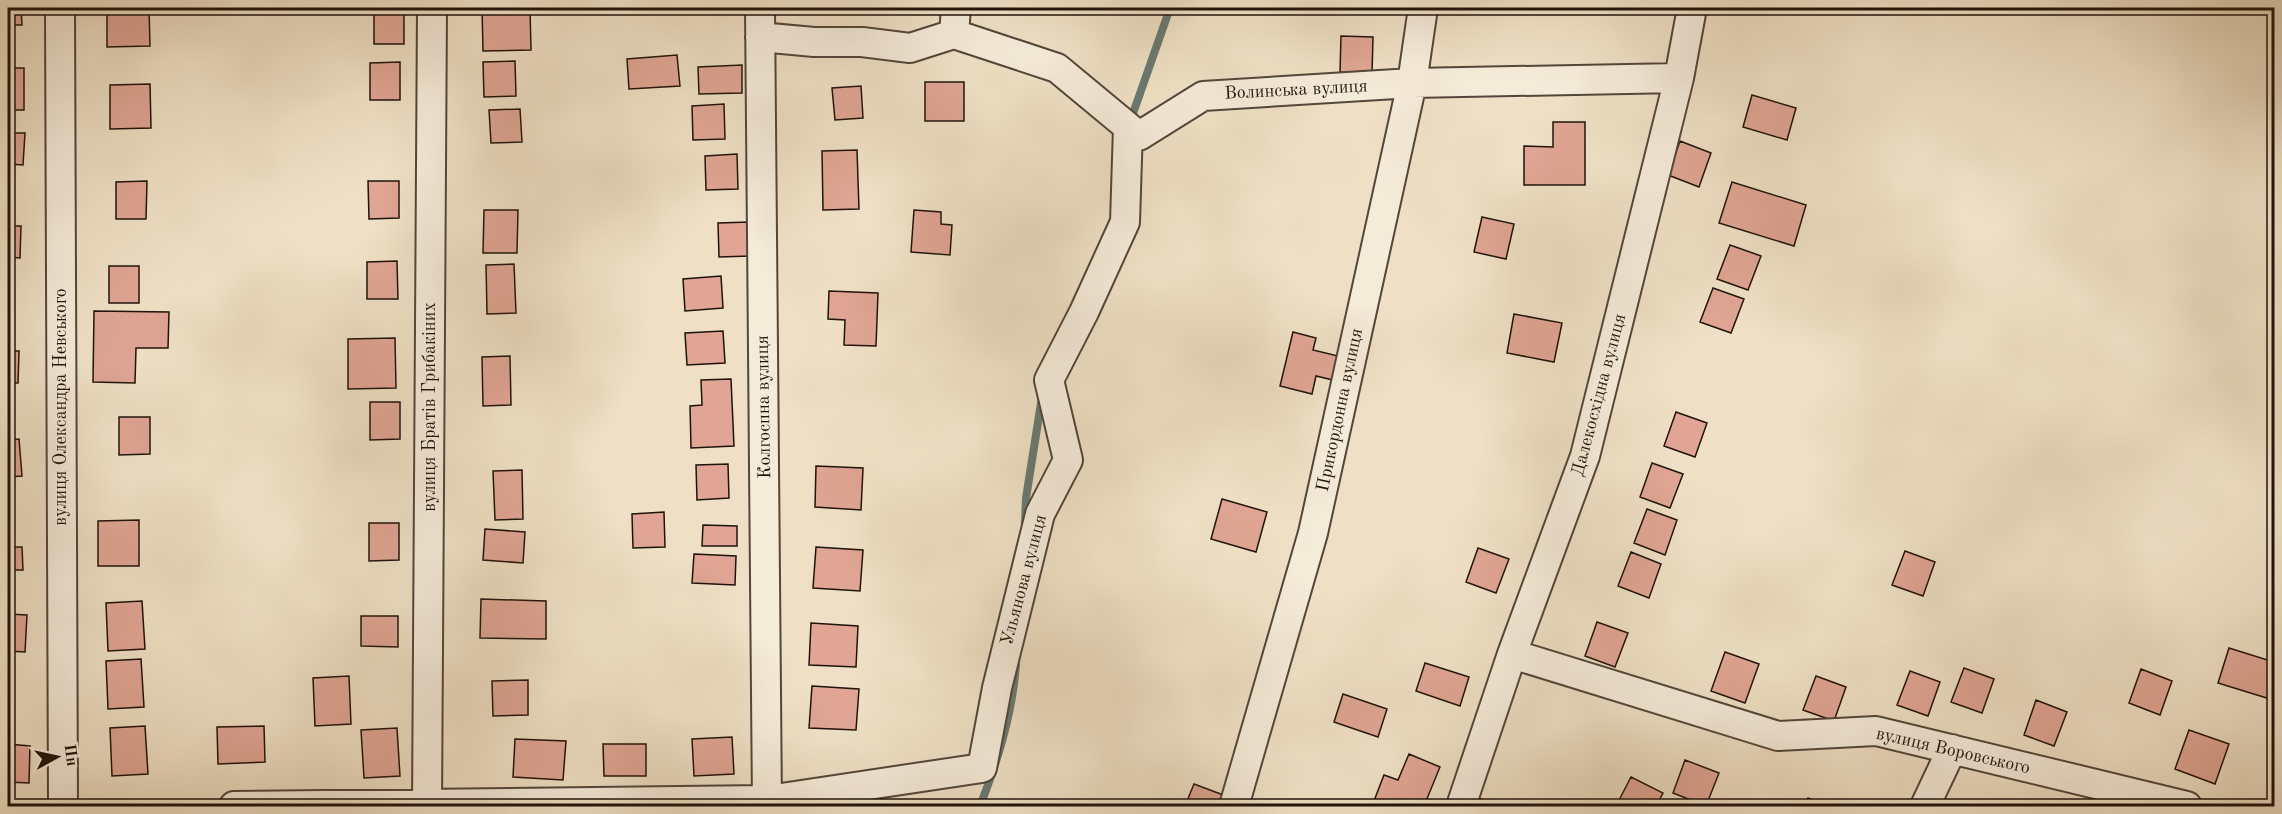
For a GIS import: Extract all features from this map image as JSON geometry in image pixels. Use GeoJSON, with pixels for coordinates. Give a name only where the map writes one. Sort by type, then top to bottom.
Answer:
{"type":"FeatureCollection","features":[{"type":"Feature","properties":{"kind":"street","name":"вулиця Олександра Невського"},"geometry":{"type":"LineString","coordinates":[[60,8],[63,807]]}},
{"type":"Feature","properties":{"kind":"street","name":"вулиця Братів Грибакіних"},"geometry":{"type":"LineString","coordinates":[[427,805],[432,8]]}},
{"type":"Feature","properties":{"kind":"street","name":"Колгоспна вулиця"},"geometry":{"type":"LineString","coordinates":[[760,8],[767,803]]}},
{"type":"Feature","properties":{"kind":"street","name":"Прикордонна вулиця"},"geometry":{"type":"LineString","coordinates":[[1234,807],[1312,533],[1412,83],[1423,8]]}},
{"type":"Feature","properties":{"kind":"street","name":"Далекосхідна вулиця"},"geometry":{"type":"LineString","coordinates":[[1461,807],[1512,654],[1586,456],[1679,78],[1692,8]]}},
{"type":"Feature","properties":{"kind":"street"},"geometry":{"type":"LineString","coordinates":[[760,38],[814,42],[862,42],[910,48],[955,21],[1056,68],[1128,127]]}},
{"type":"Feature","properties":{"kind":"street","name":"Волинська вулиця"},"geometry":{"type":"LineString","coordinates":[[1128,127],[1139,135],[1203,96],[1412,83],[1679,78]]}},
{"type":"Feature","properties":{"kind":"street","name":"Ульянова вулиця"},"geometry":{"type":"LineString","coordinates":[[767,803],[982,768],[997,688],[1040,514],[1068,460],[1049,380],[1084,312],[1125,222],[1128,127]]}},
{"type":"Feature","properties":{"kind":"street","name":"вулиця Воровського"},"geometry":{"type":"LineString","coordinates":[[1512,654],[1778,736],[1876,731],[2187,807]]}},
{"type":"Feature","properties":{"kind":"street"},"geometry":{"type":"LineString","coordinates":[[1924,807],[1952,749]]}},
{"type":"Feature","properties":{"kind":"street"},"geometry":{"type":"LineString","coordinates":[[234,807],[767,803]]}},
{"type":"Feature","properties":{"kind":"building"},"geometry":{"type":"Polygon","coordinates":[[[8,8],[21,8],[22,25],[8,25],[8,8]]]}},
{"type":"Feature","properties":{"kind":"building"},"geometry":{"type":"Polygon","coordinates":[[[107,8],[149,8],[150,46],[107,47],[107,8]]]}},
{"type":"Feature","properties":{"kind":"building"},"geometry":{"type":"Polygon","coordinates":[[[374,8],[404,8],[404,44],[374,44],[374,8]]]}},
{"type":"Feature","properties":{"kind":"building"},"geometry":{"type":"Polygon","coordinates":[[[482,8],[530,8],[531,50],[483,51],[482,8]]]}},
{"type":"Feature","properties":{"kind":"building"},"geometry":{"type":"Polygon","coordinates":[[[1339,8],[1372,8],[1371,13],[1339,12],[1339,8]]]}},
{"type":"Feature","properties":{"kind":"building"},"geometry":{"type":"Polygon","coordinates":[[[1341,36],[1373,37],[1372,74],[1340,72],[1341,36]]]}},
{"type":"Feature","properties":{"kind":"building"},"geometry":{"type":"Polygon","coordinates":[[[677,55],[680,86],[629,89],[627,59],[677,55]]]}},
{"type":"Feature","properties":{"kind":"building"},"geometry":{"type":"Polygon","coordinates":[[[515,61],[516,96],[484,97],[483,62],[515,61]]]}},
{"type":"Feature","properties":{"kind":"building"},"geometry":{"type":"Polygon","coordinates":[[[400,62],[400,100],[370,100],[370,63],[400,62]]]}},
{"type":"Feature","properties":{"kind":"building"},"geometry":{"type":"Polygon","coordinates":[[[742,65],[742,93],[699,94],[698,67],[742,65]]]}},
{"type":"Feature","properties":{"kind":"building"},"geometry":{"type":"Polygon","coordinates":[[[8,68],[24,68],[24,110],[8,110],[8,68]]]}},
{"type":"Feature","properties":{"kind":"building"},"geometry":{"type":"Polygon","coordinates":[[[925,82],[964,82],[964,121],[925,121],[925,82]]]}},
{"type":"Feature","properties":{"kind":"building"},"geometry":{"type":"Polygon","coordinates":[[[150,84],[151,128],[110,129],[110,85],[150,84]]]}},
{"type":"Feature","properties":{"kind":"building"},"geometry":{"type":"Polygon","coordinates":[[[861,86],[863,118],[835,120],[832,88],[861,86]]]}},
{"type":"Feature","properties":{"kind":"building"},"geometry":{"type":"Polygon","coordinates":[[[1752,95],[1796,108],[1787,140],[1743,127],[1752,95]]]}},
{"type":"Feature","properties":{"kind":"building"},"geometry":{"type":"Polygon","coordinates":[[[724,104],[725,139],[693,140],[692,106],[724,104]]]}},
{"type":"Feature","properties":{"kind":"building"},"geometry":{"type":"Polygon","coordinates":[[[520,109],[522,142],[491,143],[489,110],[520,109]]]}},
{"type":"Feature","properties":{"kind":"building"},"geometry":{"type":"Polygon","coordinates":[[[1553,122],[1585,122],[1585,185],[1524,185],[1524,146],[1553,147],[1553,122]]]}},
{"type":"Feature","properties":{"kind":"building"},"geometry":{"type":"Polygon","coordinates":[[[8,133],[25,133],[23,165],[8,164],[8,133]]]}},
{"type":"Feature","properties":{"kind":"building"},"geometry":{"type":"Polygon","coordinates":[[[1680,141],[1711,153],[1699,187],[1668,175],[1680,141]]]}},
{"type":"Feature","properties":{"kind":"building"},"geometry":{"type":"Polygon","coordinates":[[[857,150],[859,209],[823,210],[822,151],[857,150]]]}},
{"type":"Feature","properties":{"kind":"building"},"geometry":{"type":"Polygon","coordinates":[[[737,154],[738,189],[706,190],[705,156],[737,154]]]}},
{"type":"Feature","properties":{"kind":"building"},"geometry":{"type":"Polygon","coordinates":[[[147,181],[146,219],[116,219],[116,182],[147,181]]]}},
{"type":"Feature","properties":{"kind":"building"},"geometry":{"type":"Polygon","coordinates":[[[368,181],[399,181],[399,218],[369,219],[368,181]]]}},
{"type":"Feature","properties":{"kind":"building"},"geometry":{"type":"Polygon","coordinates":[[[1732,182],[1806,205],[1794,246],[1719,223],[1732,182]]]}},
{"type":"Feature","properties":{"kind":"building"},"geometry":{"type":"Polygon","coordinates":[[[484,210],[518,210],[517,253],[483,253],[484,210]]]}},
{"type":"Feature","properties":{"kind":"building"},"geometry":{"type":"Polygon","coordinates":[[[914,210],[941,212],[941,224],[952,225],[950,255],[911,252],[914,210]]]}},
{"type":"Feature","properties":{"kind":"building"},"geometry":{"type":"Polygon","coordinates":[[[1482,217],[1514,224],[1506,259],[1474,252],[1482,217]]]}},
{"type":"Feature","properties":{"kind":"building"},"geometry":{"type":"Polygon","coordinates":[[[750,222],[751,256],[719,257],[718,223],[750,222]]]}},
{"type":"Feature","properties":{"kind":"building"},"geometry":{"type":"Polygon","coordinates":[[[8,226],[21,226],[20,258],[8,257],[8,226]]]}},
{"type":"Feature","properties":{"kind":"building"},"geometry":{"type":"Polygon","coordinates":[[[1730,245],[1761,256],[1748,290],[1717,279],[1730,245]]]}},
{"type":"Feature","properties":{"kind":"building"},"geometry":{"type":"Polygon","coordinates":[[[397,261],[398,299],[367,299],[367,262],[397,261]]]}},
{"type":"Feature","properties":{"kind":"building"},"geometry":{"type":"Polygon","coordinates":[[[514,264],[516,313],[487,314],[486,265],[514,264]]]}},
{"type":"Feature","properties":{"kind":"building"},"geometry":{"type":"Polygon","coordinates":[[[109,266],[139,266],[139,303],[109,303],[109,266]]]}},
{"type":"Feature","properties":{"kind":"building"},"geometry":{"type":"Polygon","coordinates":[[[721,276],[723,308],[685,311],[683,279],[721,276]]]}},
{"type":"Feature","properties":{"kind":"building"},"geometry":{"type":"Polygon","coordinates":[[[1713,288],[1744,299],[1731,333],[1700,322],[1713,288]]]}},
{"type":"Feature","properties":{"kind":"building"},"geometry":{"type":"Polygon","coordinates":[[[829,291],[878,293],[876,346],[844,345],[845,320],[828,319],[829,291]]]}},
{"type":"Feature","properties":{"kind":"building"},"geometry":{"type":"Polygon","coordinates":[[[94,311],[169,312],[168,348],[136,348],[135,383],[93,382],[94,311]]]}},
{"type":"Feature","properties":{"kind":"building"},"geometry":{"type":"Polygon","coordinates":[[[1514,314],[1562,323],[1554,362],[1507,353],[1514,314]]]}},
{"type":"Feature","properties":{"kind":"building"},"geometry":{"type":"Polygon","coordinates":[[[723,331],[725,363],[687,365],[685,333],[723,331]]]}},
{"type":"Feature","properties":{"kind":"building"},"geometry":{"type":"Polygon","coordinates":[[[1293,332],[1316,338],[1313,350],[1338,356],[1333,380],[1316,376],[1312,394],[1280,386],[1293,332]]]}},
{"type":"Feature","properties":{"kind":"building"},"geometry":{"type":"Polygon","coordinates":[[[395,338],[396,388],[348,389],[348,339],[395,338]]]}},
{"type":"Feature","properties":{"kind":"building"},"geometry":{"type":"Polygon","coordinates":[[[8,351],[19,351],[18,383],[8,383],[8,351]]]}},
{"type":"Feature","properties":{"kind":"building"},"geometry":{"type":"Polygon","coordinates":[[[510,356],[511,405],[483,406],[482,357],[510,356]]]}},
{"type":"Feature","properties":{"kind":"building"},"geometry":{"type":"Polygon","coordinates":[[[731,379],[734,446],[691,448],[690,406],[702,405],[701,380],[731,379]]]}},
{"type":"Feature","properties":{"kind":"building"},"geometry":{"type":"Polygon","coordinates":[[[370,402],[400,402],[400,439],[370,440],[370,402]]]}},
{"type":"Feature","properties":{"kind":"building"},"geometry":{"type":"Polygon","coordinates":[[[1676,412],[1707,423],[1695,457],[1664,446],[1676,412]]]}},
{"type":"Feature","properties":{"kind":"building"},"geometry":{"type":"Polygon","coordinates":[[[119,417],[150,417],[150,454],[119,455],[119,417]]]}},
{"type":"Feature","properties":{"kind":"building"},"geometry":{"type":"Polygon","coordinates":[[[19,439],[22,476],[8,477],[8,440],[19,439]]]}},
{"type":"Feature","properties":{"kind":"building"},"geometry":{"type":"Polygon","coordinates":[[[1652,463],[1683,474],[1670,508],[1640,497],[1652,463]]]}},
{"type":"Feature","properties":{"kind":"building"},"geometry":{"type":"Polygon","coordinates":[[[728,464],[729,498],[697,500],[696,465],[728,464]]]}},
{"type":"Feature","properties":{"kind":"building"},"geometry":{"type":"Polygon","coordinates":[[[816,466],[863,468],[861,510],[815,507],[816,466]]]}},
{"type":"Feature","properties":{"kind":"building"},"geometry":{"type":"Polygon","coordinates":[[[522,470],[523,519],[495,520],[493,471],[522,470]]]}},
{"type":"Feature","properties":{"kind":"building"},"geometry":{"type":"Polygon","coordinates":[[[1222,499],[1267,512],[1256,552],[1211,539],[1222,499]]]}},
{"type":"Feature","properties":{"kind":"building"},"geometry":{"type":"Polygon","coordinates":[[[1647,509],[1677,520],[1665,555],[1634,543],[1647,509]]]}},
{"type":"Feature","properties":{"kind":"building"},"geometry":{"type":"Polygon","coordinates":[[[664,512],[665,547],[633,548],[632,514],[664,512]]]}},
{"type":"Feature","properties":{"kind":"building"},"geometry":{"type":"Polygon","coordinates":[[[139,520],[139,566],[98,566],[98,521],[139,520]]]}},
{"type":"Feature","properties":{"kind":"building"},"geometry":{"type":"Polygon","coordinates":[[[369,523],[399,523],[399,560],[369,561],[369,523]]]}},
{"type":"Feature","properties":{"kind":"building"},"geometry":{"type":"Polygon","coordinates":[[[703,525],[737,526],[737,546],[702,546],[703,525]]]}},
{"type":"Feature","properties":{"kind":"building"},"geometry":{"type":"Polygon","coordinates":[[[485,529],[525,532],[523,563],[483,560],[485,529]]]}},
{"type":"Feature","properties":{"kind":"building"},"geometry":{"type":"Polygon","coordinates":[[[8,547],[22,547],[23,570],[8,570],[8,547]]]}},
{"type":"Feature","properties":{"kind":"building"},"geometry":{"type":"Polygon","coordinates":[[[816,547],[863,550],[860,591],[813,588],[816,547]]]}},
{"type":"Feature","properties":{"kind":"building"},"geometry":{"type":"Polygon","coordinates":[[[1478,548],[1509,559],[1496,593],[1466,582],[1478,548]]]}},
{"type":"Feature","properties":{"kind":"building"},"geometry":{"type":"Polygon","coordinates":[[[1905,551],[1935,562],[1923,596],[1892,585],[1905,551]]]}},
{"type":"Feature","properties":{"kind":"building"},"geometry":{"type":"Polygon","coordinates":[[[1631,552],[1661,564],[1649,598],[1618,586],[1631,552]]]}},
{"type":"Feature","properties":{"kind":"building"},"geometry":{"type":"Polygon","coordinates":[[[694,554],[736,556],[735,585],[692,583],[694,554]]]}},
{"type":"Feature","properties":{"kind":"building"},"geometry":{"type":"Polygon","coordinates":[[[481,599],[546,601],[546,639],[480,638],[481,599]]]}},
{"type":"Feature","properties":{"kind":"building"},"geometry":{"type":"Polygon","coordinates":[[[142,601],[145,649],[108,651],[106,603],[142,601]]]}},
{"type":"Feature","properties":{"kind":"building"},"geometry":{"type":"Polygon","coordinates":[[[8,614],[27,615],[25,652],[8,651],[8,614]]]}},
{"type":"Feature","properties":{"kind":"building"},"geometry":{"type":"Polygon","coordinates":[[[361,616],[398,616],[398,647],[361,646],[361,616]]]}},
{"type":"Feature","properties":{"kind":"building"},"geometry":{"type":"Polygon","coordinates":[[[1597,622],[1628,633],[1615,667],[1585,656],[1597,622]]]}},
{"type":"Feature","properties":{"kind":"building"},"geometry":{"type":"Polygon","coordinates":[[[811,623],[858,626],[856,667],[809,665],[811,623]]]}},
{"type":"Feature","properties":{"kind":"building"},"geometry":{"type":"Polygon","coordinates":[[[2229,648],[2274,662],[2274,685],[2270,699],[2218,683],[2229,648]]]}},
{"type":"Feature","properties":{"kind":"building"},"geometry":{"type":"Polygon","coordinates":[[[1725,652],[1759,664],[1745,703],[1711,691],[1725,652]]]}},
{"type":"Feature","properties":{"kind":"building"},"geometry":{"type":"Polygon","coordinates":[[[141,659],[144,707],[108,709],[106,661],[141,659]]]}},
{"type":"Feature","properties":{"kind":"building"},"geometry":{"type":"Polygon","coordinates":[[[1425,663],[1469,677],[1460,706],[1416,691],[1425,663]]]}},
{"type":"Feature","properties":{"kind":"building"},"geometry":{"type":"Polygon","coordinates":[[[1964,668],[1994,679],[1982,713],[1951,702],[1964,668]]]}},
{"type":"Feature","properties":{"kind":"building"},"geometry":{"type":"Polygon","coordinates":[[[2141,669],[2172,681],[2160,715],[2129,703],[2141,669]]]}},
{"type":"Feature","properties":{"kind":"building"},"geometry":{"type":"Polygon","coordinates":[[[1910,671],[1940,682],[1928,716],[1897,705],[1910,671]]]}},
{"type":"Feature","properties":{"kind":"building"},"geometry":{"type":"Polygon","coordinates":[[[349,676],[351,724],[315,726],[313,678],[349,676]]]}},
{"type":"Feature","properties":{"kind":"building"},"geometry":{"type":"Polygon","coordinates":[[[1816,676],[1846,687],[1834,721],[1803,710],[1816,676]]]}},
{"type":"Feature","properties":{"kind":"building"},"geometry":{"type":"Polygon","coordinates":[[[528,680],[528,715],[493,716],[492,681],[528,680]]]}},
{"type":"Feature","properties":{"kind":"building"},"geometry":{"type":"Polygon","coordinates":[[[812,686],[859,689],[856,730],[809,728],[812,686]]]}},
{"type":"Feature","properties":{"kind":"building"},"geometry":{"type":"Polygon","coordinates":[[[1343,694],[1387,709],[1378,737],[1334,722],[1343,694]]]}},
{"type":"Feature","properties":{"kind":"building"},"geometry":{"type":"Polygon","coordinates":[[[2036,700],[2067,712],[2054,746],[2024,735],[2036,700]]]}},
{"type":"Feature","properties":{"kind":"building"},"geometry":{"type":"Polygon","coordinates":[[[145,726],[148,774],[112,776],[110,728],[145,726]]]}},
{"type":"Feature","properties":{"kind":"building"},"geometry":{"type":"Polygon","coordinates":[[[264,726],[265,762],[218,764],[217,727],[264,726]]]}},
{"type":"Feature","properties":{"kind":"building"},"geometry":{"type":"Polygon","coordinates":[[[397,728],[400,776],[364,778],[361,730],[397,728]]]}},
{"type":"Feature","properties":{"kind":"building"},"geometry":{"type":"Polygon","coordinates":[[[2189,730],[2229,744],[2215,784],[2175,769],[2189,730]]]}},
{"type":"Feature","properties":{"kind":"building"},"geometry":{"type":"Polygon","coordinates":[[[732,737],[734,774],[694,776],[692,739],[732,737]]]}},
{"type":"Feature","properties":{"kind":"building"},"geometry":{"type":"Polygon","coordinates":[[[515,739],[566,741],[563,780],[513,777],[515,739]]]}},
{"type":"Feature","properties":{"kind":"building"},"geometry":{"type":"Polygon","coordinates":[[[8,744],[30,746],[29,783],[8,782],[8,744]]]}},
{"type":"Feature","properties":{"kind":"building"},"geometry":{"type":"Polygon","coordinates":[[[603,744],[646,744],[646,776],[604,776],[603,744]]]}},
{"type":"Feature","properties":{"kind":"building"},"geometry":{"type":"Polygon","coordinates":[[[1409,754],[1440,767],[1424,806],[1372,806],[1384,775],[1398,780],[1409,754]]]}},
{"type":"Feature","properties":{"kind":"building"},"geometry":{"type":"Polygon","coordinates":[[[1685,760],[1719,773],[1706,806],[1673,793],[1685,760]]]}},
{"type":"Feature","properties":{"kind":"building"},"geometry":{"type":"Polygon","coordinates":[[[1631,777],[1663,793],[1656,806],[1616,806],[1631,777]]]}},
{"type":"Feature","properties":{"kind":"building"},"geometry":{"type":"Polygon","coordinates":[[[1194,784],[1226,796],[1222,806],[1185,806],[1194,784]]]}},
{"type":"Feature","properties":{"kind":"building"},"geometry":{"type":"Polygon","coordinates":[[[1478,798],[1504,806],[1475,806],[1478,798]]]}},
{"type":"Feature","properties":{"kind":"building"},"geometry":{"type":"Polygon","coordinates":[[[1808,798],[1830,806],[1805,806],[1808,798]]]}},
{"type":"Feature","properties":{"kind":"waterway"},"geometry":{"type":"LineString","coordinates":[[1130,122],[1170,8]]}},
{"type":"Feature","properties":{"kind":"waterway"},"geometry":{"type":"LineString","coordinates":[[1025,524],[1026,498],[1042,397]]}},
{"type":"Feature","properties":{"kind":"waterway"},"geometry":{"type":"LineString","coordinates":[[980,806],[1003,737],[1016,665]]}}]}
